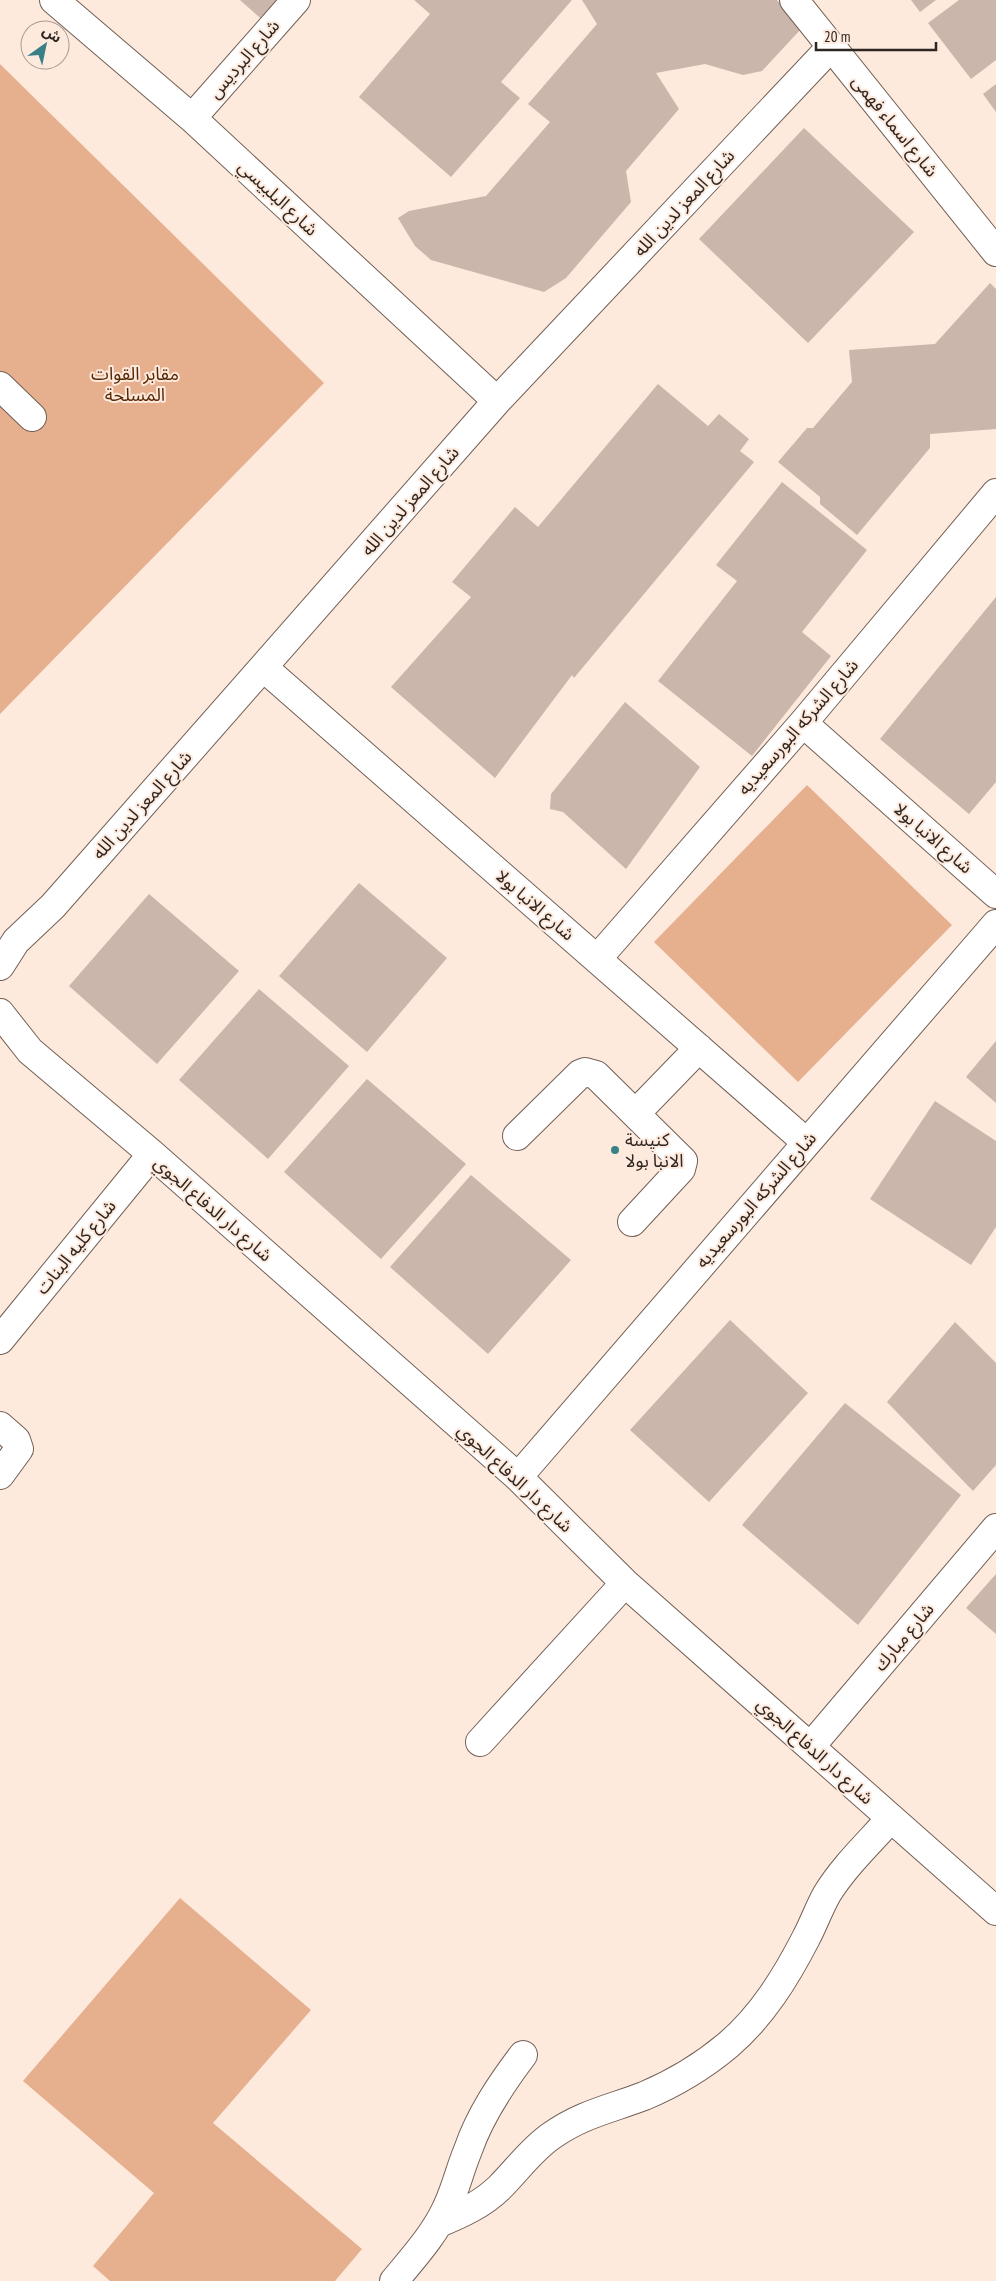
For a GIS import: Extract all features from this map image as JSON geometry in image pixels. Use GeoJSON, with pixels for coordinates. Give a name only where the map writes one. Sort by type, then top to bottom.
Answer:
{"type":"FeatureCollection","features":[{"type":"Feature","properties":{"kind":"street","name":"شارع البلبيسي"},"geometry":{"type":"LineString","coordinates":[[54,0],[192,118],[497,401]]}},
{"type":"Feature","properties":{"kind":"street","name":"شارع البرديس"},"geometry":{"type":"LineString","coordinates":[[192,118],[296,0]]}},
{"type":"Feature","properties":{"kind":"street","name":"شارع اسماء فهمى"},"geometry":{"type":"LineString","coordinates":[[794,0],[996,252]]}},
{"type":"Feature","properties":{"kind":"street","name":"شارع المعز لدين الله"},"geometry":{"type":"LineString","coordinates":[[0,966],[16,940],[53,906],[497,401],[831,47]]}},
{"type":"Feature","properties":{"kind":"street"},"geometry":{"type":"LineString","coordinates":[[0,386],[32,417]]}},
{"type":"Feature","properties":{"kind":"street","name":"شارع الشركه البورسعيديه"},"geometry":{"type":"LineString","coordinates":[[597,958],[803,723],[996,492]]}},
{"type":"Feature","properties":{"kind":"street","name":"شارع الانبا بولا"},"geometry":{"type":"LineString","coordinates":[[264,668],[806,1142]]}},
{"type":"Feature","properties":{"kind":"street","name":"شارع الانبا بولا"},"geometry":{"type":"LineString","coordinates":[[803,723],[996,894]]}},
{"type":"Feature","properties":{"kind":"street","name":"شارع الشركه البورسعيديه"},"geometry":{"type":"LineString","coordinates":[[518,1477],[996,924]]}},
{"type":"Feature","properties":{"kind":"street","name":"شارع دار الدفاع الجوي"},"geometry":{"type":"LineString","coordinates":[[0,1013],[30,1051],[152,1154],[518,1477],[625,1583],[996,1911]]}},
{"type":"Feature","properties":{"kind":"street"},"geometry":{"type":"LineString","coordinates":[[636,1113],[699,1048]]}},
{"type":"Feature","properties":{"kind":"street"},"geometry":{"type":"LineString","coordinates":[[517,1136],[580,1074],[585,1072],[596,1075],[683,1161],[681,1169],[632,1222]]}},
{"type":"Feature","properties":{"kind":"street","name":"شارع كليه البنات"},"geometry":{"type":"LineString","coordinates":[[0,1340],[152,1154]]}},
{"type":"Feature","properties":{"kind":"street"},"geometry":{"type":"LineString","coordinates":[[0,1426],[16,1440],[19,1449],[0,1475]]}},
{"type":"Feature","properties":{"kind":"street","name":"شارع مبارك"},"geometry":{"type":"LineString","coordinates":[[811,1746],[996,1528]]}},
{"type":"Feature","properties":{"kind":"street"},"geometry":{"type":"LineString","coordinates":[[480,1742],[625,1583]]}},
{"type":"Feature","properties":{"kind":"street"},"geometry":{"type":"LineString","coordinates":[[439,2223],[481,2202],[500,2187],[532,2152],[570,2124],[590,2113],[644,2096],[675,2082],[730,2044],[774,1994],[792,1965],[828,1892],[891,1818]]}},
{"type":"Feature","properties":{"kind":"street"},"geometry":{"type":"LineString","coordinates":[[394,2281],[439,2223],[459,2180],[467,2151],[478,2125],[506,2077],[523,2055]]}},
{"type":"Feature","properties":{"kind":"green space","name":"مقابر القوات المسلحة"},"geometry":{"type":"Polygon","coordinates":[[[0,64],[324,383],[0,714],[0,64]]]}},
{"type":"Feature","properties":{"kind":"green space"},"geometry":{"type":"Polygon","coordinates":[[[807,785],[952,925],[798,1082],[654,942],[807,785]]]}},
{"type":"Feature","properties":{"kind":"green space"},"geometry":{"type":"Polygon","coordinates":[[[180,1898],[311,2010],[213,2123],[362,2249],[335,2281],[110,2281],[93,2266],[154,2193],[23,2081],[180,1898]]]}},
{"type":"Feature","properties":{"kind":"building"},"geometry":{"type":"Polygon","coordinates":[[[240,0],[287,0],[266,23],[240,0]]]}},
{"type":"Feature","properties":{"kind":"building"},"geometry":{"type":"Polygon","coordinates":[[[414,0],[572,0],[501,82],[520,98],[451,177],[359,97],[430,14],[414,0]]]}},
{"type":"Feature","properties":{"kind":"building"},"geometry":{"type":"Polygon","coordinates":[[[582,0],[777,0],[801,29],[762,71],[743,75],[705,64],[656,73],[679,109],[626,171],[631,202],[566,278],[544,292],[431,260],[415,246],[398,218],[409,211],[486,196],[550,122],[528,104],[597,24],[582,0]]]}},
{"type":"Feature","properties":{"kind":"building"},"geometry":{"type":"Polygon","coordinates":[[[911,0],[936,0],[920,12],[911,0]]]}},
{"type":"Feature","properties":{"kind":"building"},"geometry":{"type":"Polygon","coordinates":[[[959,0],[996,0],[996,60],[971,79],[928,23],[959,0]]]}},
{"type":"Feature","properties":{"kind":"building"},"geometry":{"type":"Polygon","coordinates":[[[996,84],[996,112],[983,94],[996,84]]]}},
{"type":"Feature","properties":{"kind":"building"},"geometry":{"type":"Polygon","coordinates":[[[804,128],[914,232],[808,343],[699,239],[804,128]]]}},
{"type":"Feature","properties":{"kind":"building"},"geometry":{"type":"Polygon","coordinates":[[[990,283],[996,289],[996,429],[930,434],[930,448],[857,535],[820,504],[820,497],[778,462],[807,428],[813,428],[852,382],[849,350],[935,344],[990,283]]]}},
{"type":"Feature","properties":{"kind":"building"},"geometry":{"type":"Polygon","coordinates":[[[658,384],[708,426],[719,414],[749,439],[740,451],[754,462],[574,678],[572,675],[495,778],[391,687],[471,597],[452,582],[515,507],[538,527],[658,384]]]}},
{"type":"Feature","properties":{"kind":"building"},"geometry":{"type":"Polygon","coordinates":[[[782,482],[867,550],[802,632],[831,656],[752,756],[658,681],[737,581],[716,565],[782,482]]]}},
{"type":"Feature","properties":{"kind":"building"},"geometry":{"type":"Polygon","coordinates":[[[996,597],[996,782],[969,814],[880,739],[996,597]]]}},
{"type":"Feature","properties":{"kind":"building"},"geometry":{"type":"Polygon","coordinates":[[[625,702],[700,767],[626,869],[563,812],[550,809],[551,794],[625,702]]]}},
{"type":"Feature","properties":{"kind":"building"},"geometry":{"type":"Polygon","coordinates":[[[359,883],[447,958],[367,1052],[279,976],[359,883]]]}},
{"type":"Feature","properties":{"kind":"building"},"geometry":{"type":"Polygon","coordinates":[[[149,894],[239,971],[157,1064],[69,986],[149,894]]]}},
{"type":"Feature","properties":{"kind":"building"},"geometry":{"type":"Polygon","coordinates":[[[259,989],[349,1066],[268,1159],[179,1080],[259,989]]]}},
{"type":"Feature","properties":{"kind":"building"},"geometry":{"type":"Polygon","coordinates":[[[996,1041],[996,1103],[966,1077],[996,1041]]]}},
{"type":"Feature","properties":{"kind":"building"},"geometry":{"type":"Polygon","coordinates":[[[367,1079],[466,1164],[381,1259],[284,1172],[367,1079]]]}},
{"type":"Feature","properties":{"kind":"building"},"geometry":{"type":"Polygon","coordinates":[[[935,1101],[996,1141],[996,1227],[971,1265],[870,1199],[935,1101]]]}},
{"type":"Feature","properties":{"kind":"building"},"geometry":{"type":"Polygon","coordinates":[[[471,1175],[571,1260],[488,1354],[390,1267],[471,1175]]]}},
{"type":"Feature","properties":{"kind":"building"},"geometry":{"type":"Polygon","coordinates":[[[730,1320],[808,1393],[709,1502],[630,1430],[730,1320]]]}},
{"type":"Feature","properties":{"kind":"building"},"geometry":{"type":"Polygon","coordinates":[[[955,1322],[996,1363],[996,1465],[973,1491],[887,1402],[955,1322]]]}},
{"type":"Feature","properties":{"kind":"building"},"geometry":{"type":"Polygon","coordinates":[[[845,1403],[961,1495],[858,1625],[742,1525],[845,1403]]]}},
{"type":"Feature","properties":{"kind":"building"},"geometry":{"type":"Polygon","coordinates":[[[996,1574],[996,1634],[966,1608],[996,1574]]]}},
{"type":"Feature","properties":{"kind":"place","name":"كنيسة الانبا بولا"},"geometry":{"type":"Point","coordinates":[615,1150]}}]}
